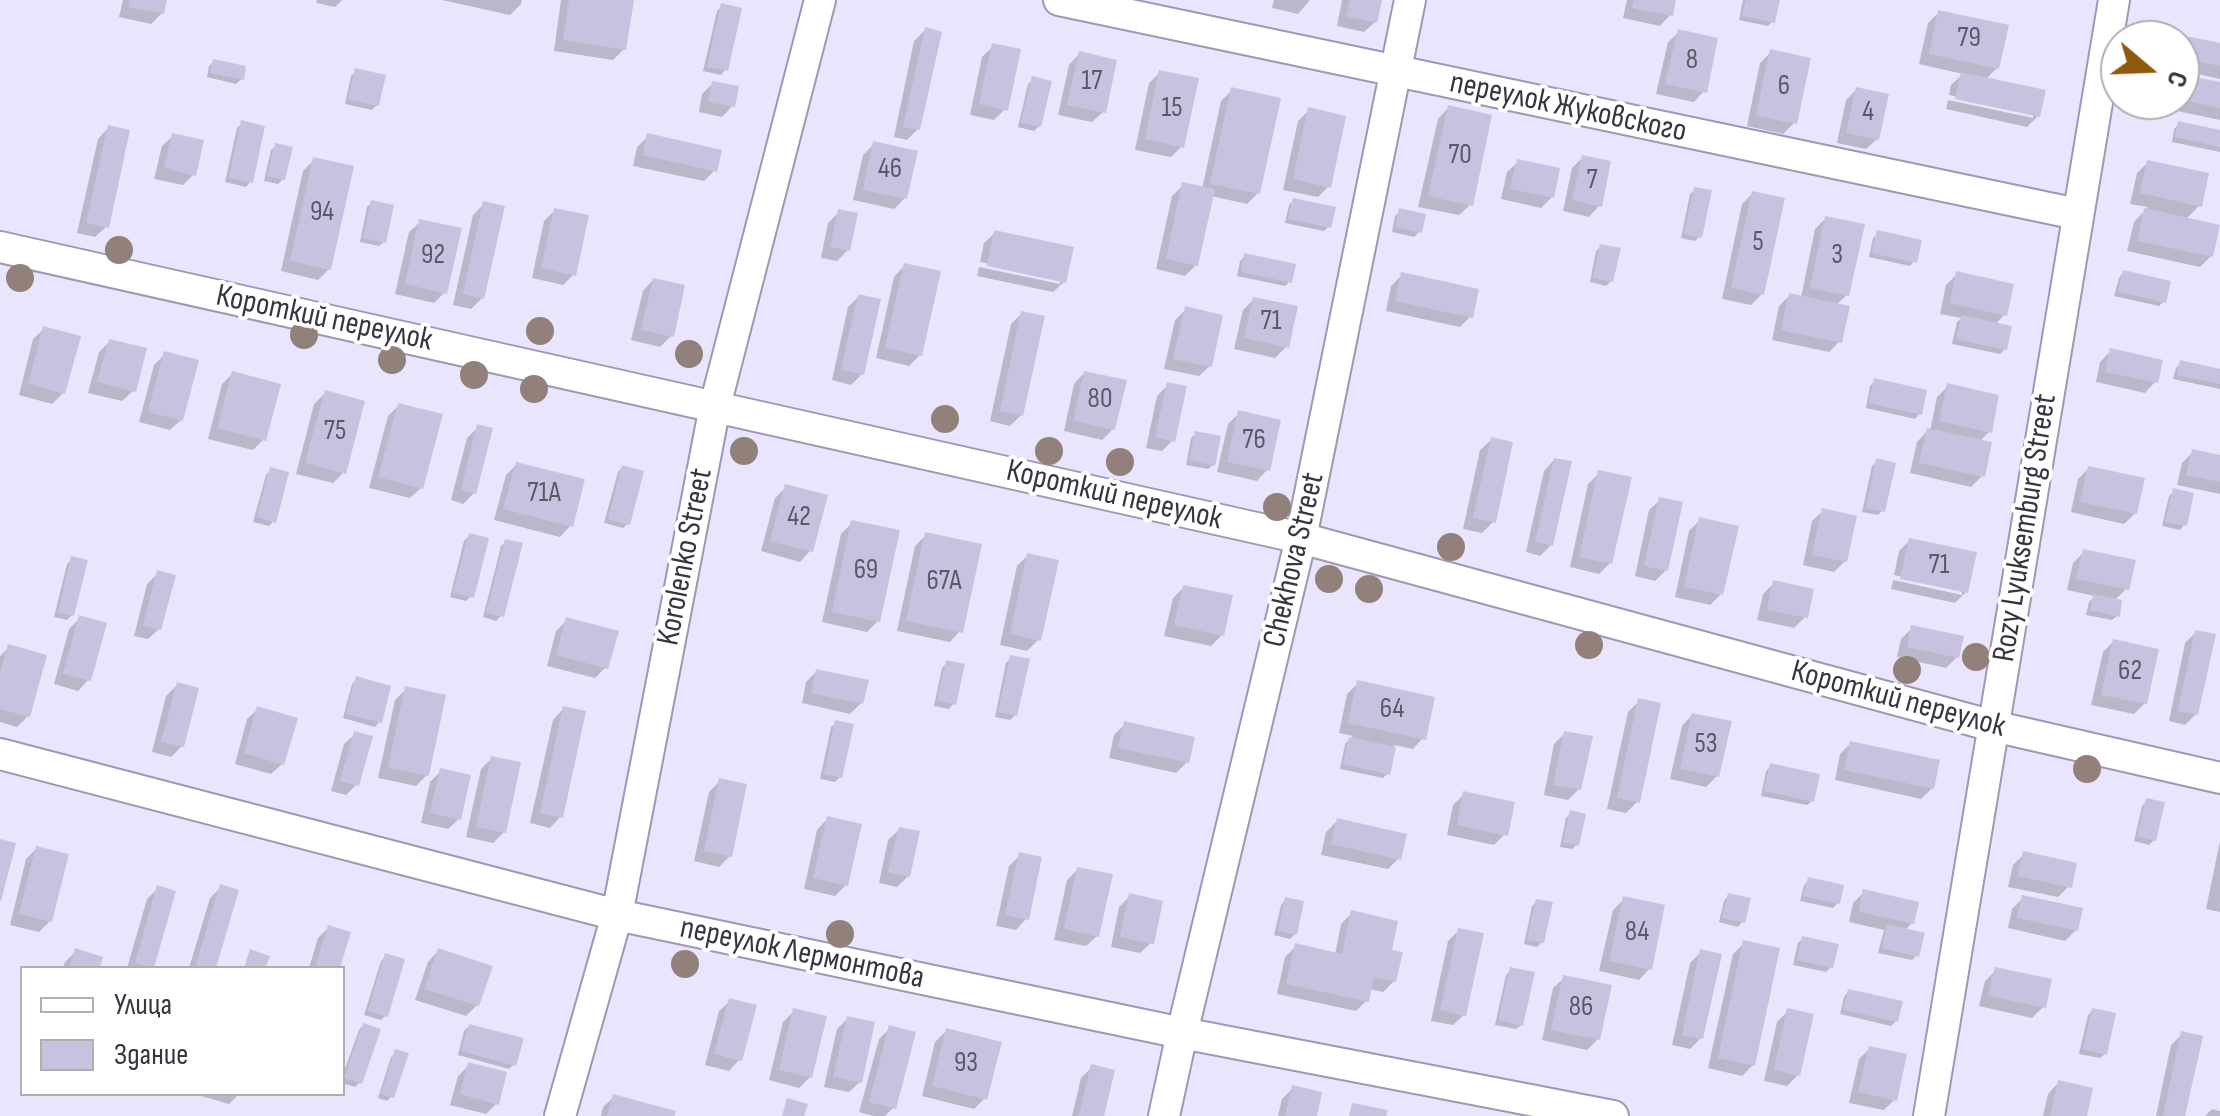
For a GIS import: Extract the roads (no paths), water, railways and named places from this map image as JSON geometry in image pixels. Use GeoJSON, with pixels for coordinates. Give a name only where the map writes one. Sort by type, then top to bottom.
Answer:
{"type":"FeatureCollection","features":[{"type":"Feature","properties":{"kind":"street","name":"Korolenko Street"},"geometry":{"type":"LineString","coordinates":[[560,1116],[617,915],[716,406],[820,0]]}},
{"type":"Feature","properties":{"kind":"street","name":"переулок Жуковского"},"geometry":{"type":"LineString","coordinates":[[1059,0],[2077,214]]}},
{"type":"Feature","properties":{"kind":"street","name":"Chekhova Street"},"geometry":{"type":"LineString","coordinates":[[1164,1116],[1302,538],[1410,0]]}},
{"type":"Feature","properties":{"kind":"street","name":"Rozy Lyuksemburg Street"},"geometry":{"type":"LineString","coordinates":[[1929,1116],[2114,0]]}},
{"type":"Feature","properties":{"kind":"street","name":"Короткий переулок"},"geometry":{"type":"LineString","coordinates":[[0,247],[1302,538],[1993,726],[2220,778]]}},
{"type":"Feature","properties":{"kind":"street","name":"переулок Лермонтова"},"geometry":{"type":"LineString","coordinates":[[0,754],[617,915],[1182,1033],[1613,1116]]}}]}
